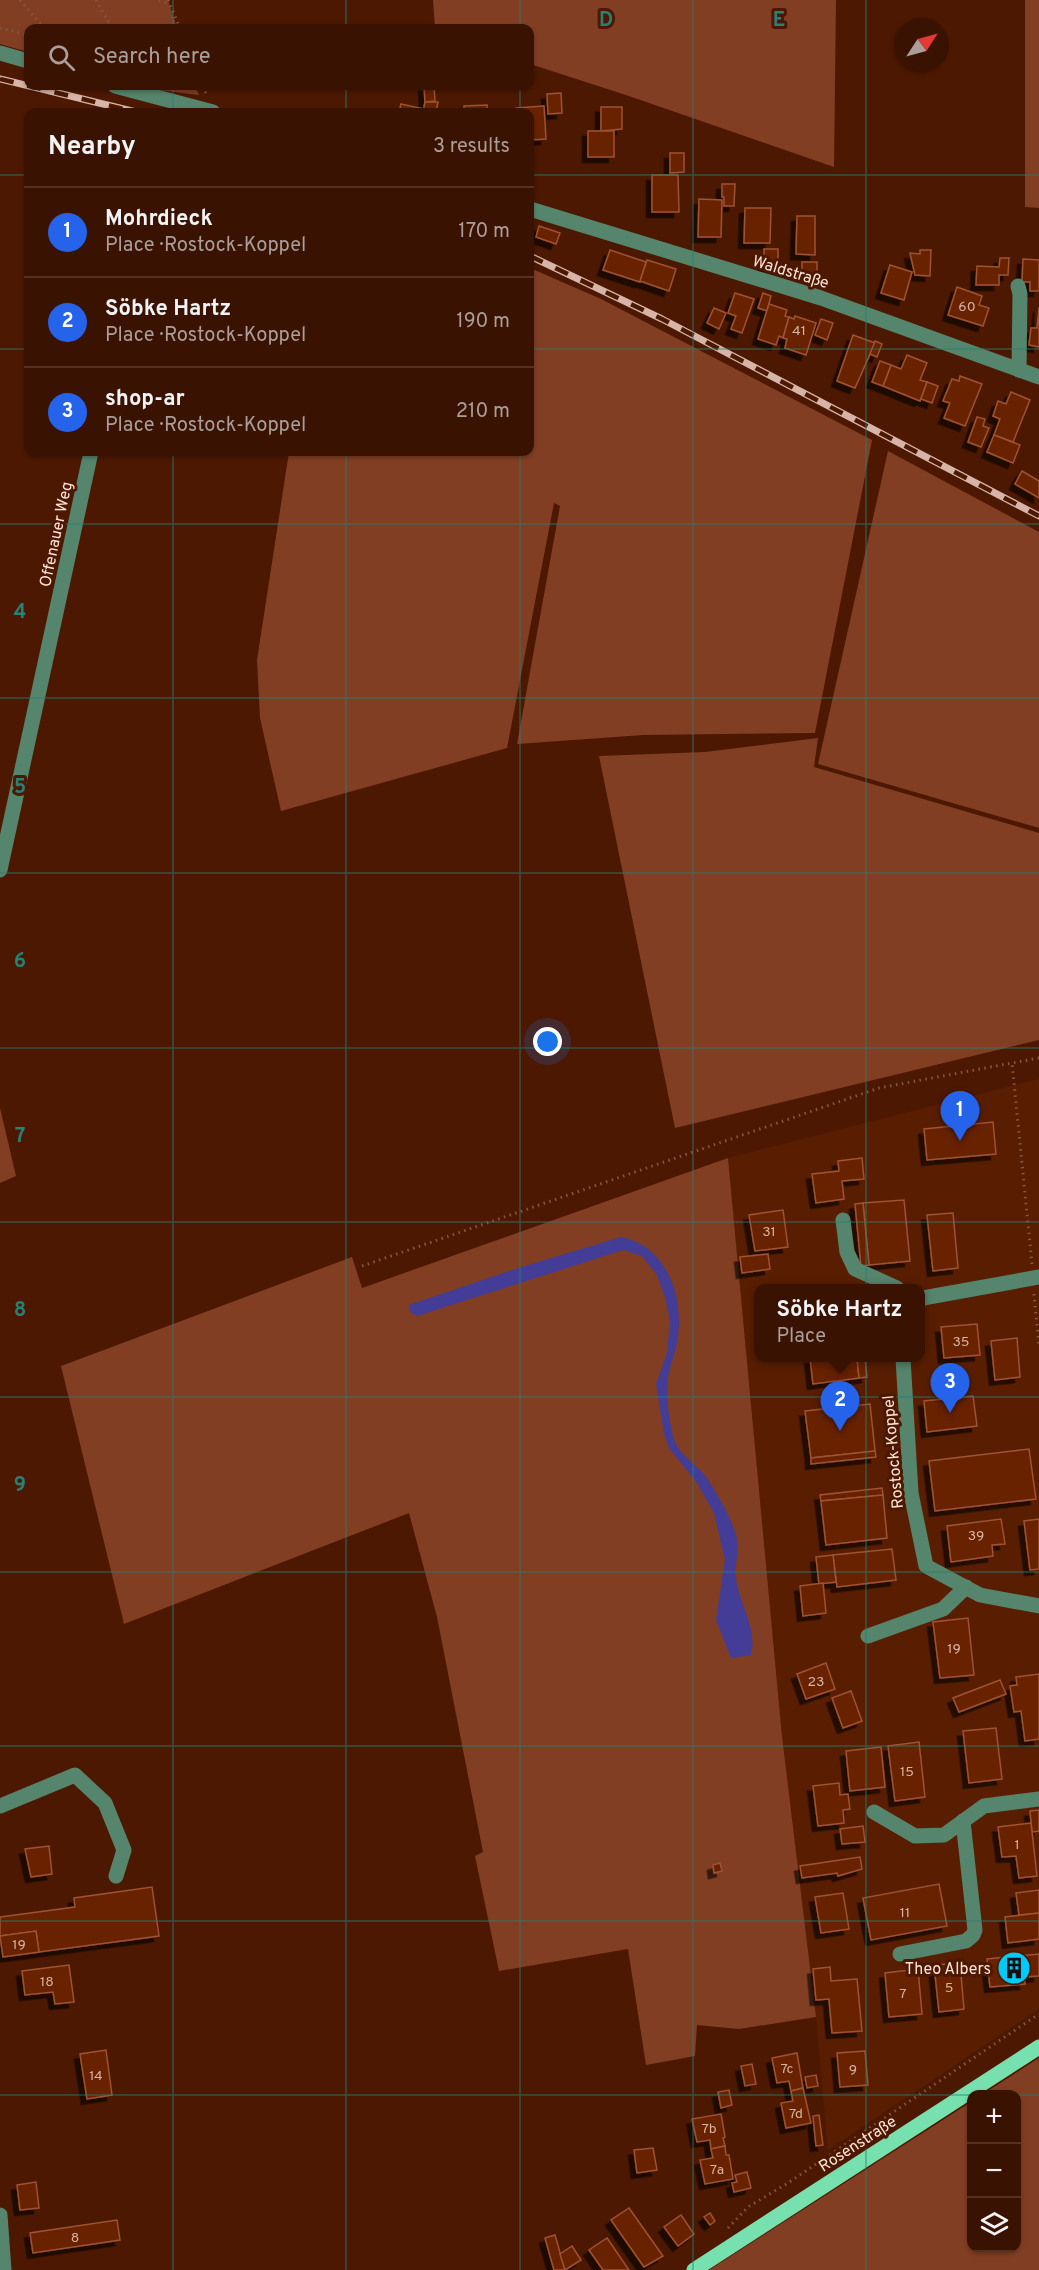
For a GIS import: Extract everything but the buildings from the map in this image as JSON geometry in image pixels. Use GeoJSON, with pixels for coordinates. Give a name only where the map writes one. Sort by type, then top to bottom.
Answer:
{"type":"FeatureCollection","features":[{"type":"Feature","properties":{"kind":"main road","name":"Rosenstraße"},"geometry":{"type":"LineString","coordinates":[[694,2270],[1039,2047]]}},
{"type":"Feature","properties":{"kind":"street"},"geometry":{"type":"LineString","coordinates":[[0,53],[24,60]]}},
{"type":"Feature","properties":{"kind":"street"},"geometry":{"type":"LineString","coordinates":[[124,90],[161,106],[178,108]]}},
{"type":"Feature","properties":{"kind":"street","name":"Waldstraße"},"geometry":{"type":"LineString","coordinates":[[534,210],[821,298],[1039,377]]}},
{"type":"Feature","properties":{"kind":"street"},"geometry":{"type":"LineString","coordinates":[[1018,286],[1019,370]]}},
{"type":"Feature","properties":{"kind":"street","name":"Offenauer Weg"},"geometry":{"type":"LineString","coordinates":[[0,870],[90,456]]}},
{"type":"Feature","properties":{"kind":"street"},"geometry":{"type":"LineString","coordinates":[[843,1220],[847,1251],[855,1269],[888,1284]]}},
{"type":"Feature","properties":{"kind":"street"},"geometry":{"type":"LineString","coordinates":[[925,1298],[1036,1277]]}},
{"type":"Feature","properties":{"kind":"street","name":"Rostock-Koppel"},"geometry":{"type":"LineString","coordinates":[[903,1362],[911,1493],[926,1566],[980,1595],[1039,1606]]}},
{"type":"Feature","properties":{"kind":"street"},"geometry":{"type":"LineString","coordinates":[[868,1636],[943,1609],[966,1587]]}},
{"type":"Feature","properties":{"kind":"street"},"geometry":{"type":"LineString","coordinates":[[0,1806],[75,1775],[105,1803],[124,1850],[116,1876]]}},
{"type":"Feature","properties":{"kind":"street"},"geometry":{"type":"LineString","coordinates":[[874,1812],[915,1836],[944,1835],[984,1806],[1039,1799]]}},
{"type":"Feature","properties":{"kind":"street"},"geometry":{"type":"LineString","coordinates":[[900,1954],[966,1941],[973,1935],[975,1930],[963,1821]]}},
{"type":"Feature","properties":{"kind":"street"},"geometry":{"type":"LineString","coordinates":[[0,2215],[4,2270]]}},
{"type":"Feature","properties":{"kind":"path"},"geometry":{"type":"LineString","coordinates":[[20,0],[41,24]]}},
{"type":"Feature","properties":{"kind":"path"},"geometry":{"type":"LineString","coordinates":[[96,0],[110,24]]}},
{"type":"Feature","properties":{"kind":"path"},"geometry":{"type":"LineString","coordinates":[[159,0],[169,2],[178,24]]}},
{"type":"Feature","properties":{"kind":"path"},"geometry":{"type":"LineString","coordinates":[[0,28],[24,34]]}},
{"type":"Feature","properties":{"kind":"path"},"geometry":{"type":"LineString","coordinates":[[362,1266],[879,1088],[1039,1058]]}},
{"type":"Feature","properties":{"kind":"path"},"geometry":{"type":"LineString","coordinates":[[1012,1063],[1036,1277],[1039,1346]]}},
{"type":"Feature","properties":{"kind":"path"},"geometry":{"type":"LineString","coordinates":[[725,2231],[748,2207],[788,2183],[1039,2014]]}},
{"type":"Feature","properties":{"kind":"shaded area"},"geometry":{"type":"Polygon","coordinates":[[[0,0],[168,0],[176,24],[24,24],[24,51],[0,44],[0,0]]]}},
{"type":"Feature","properties":{"kind":"shaded area"},"geometry":{"type":"Polygon","coordinates":[[[433,0],[836,0],[834,167],[534,65],[534,24],[435,24],[433,0]]]}},
{"type":"Feature","properties":{"kind":"shaded area"},"geometry":{"type":"Polygon","coordinates":[[[1025,0],[1039,0],[1039,208],[1025,207],[1025,0]]]}},
{"type":"Feature","properties":{"kind":"shaded area"},"geometry":{"type":"Polygon","coordinates":[[[159,90],[197,90],[199,95],[159,90]]]}},
{"type":"Feature","properties":{"kind":"shaded area"},"geometry":{"type":"Polygon","coordinates":[[[534,270],[601,299],[872,440],[815,733],[643,735],[517,744],[560,506],[554,503],[507,748],[281,811],[260,718],[257,660],[288,456],[534,456],[534,270]]]}},
{"type":"Feature","properties":{"kind":"shaded area"},"geometry":{"type":"Polygon","coordinates":[[[888,451],[1039,532],[1039,828],[818,764],[888,451]]]}},
{"type":"Feature","properties":{"kind":"shaded area"},"geometry":{"type":"Polygon","coordinates":[[[818,738],[814,767],[1039,833],[1039,1040],[675,1128],[599,756],[705,752],[818,738]]]}},
{"type":"Feature","properties":{"kind":"shaded area"},"geometry":{"type":"Polygon","coordinates":[[[1039,1079],[1039,2009],[828,2150],[816,2017],[782,1736],[728,1158],[1039,1079]]]}},
{"type":"Feature","properties":{"kind":"shaded area"},"geometry":{"type":"Polygon","coordinates":[[[0,1108],[16,1176],[0,1183],[0,1108]]]}},
{"type":"Feature","properties":{"kind":"shaded area"},"geometry":{"type":"Polygon","coordinates":[[[728,1158],[782,1736],[816,2017],[739,2029],[697,2025],[695,2056],[646,2065],[628,1949],[499,1971],[475,1856],[483,1852],[437,1617],[409,1513],[124,1624],[61,1366],[352,1257],[362,1288],[728,1158]]]}},
{"type":"Feature","properties":{"kind":"shaded area"},"geometry":{"type":"Polygon","coordinates":[[[621,1237],[637,1242],[651,1251],[670,1277],[675,1292],[679,1326],[667,1380],[668,1411],[673,1436],[683,1454],[707,1478],[735,1532],[737,1539],[736,1580],[752,1637],[751,1655],[731,1658],[716,1620],[725,1560],[714,1513],[697,1483],[669,1448],[664,1434],[656,1384],[667,1353],[670,1321],[657,1275],[642,1256],[623,1250],[417,1316],[410,1312],[409,1305],[515,1269],[621,1237]]]}},
{"type":"Feature","properties":{"kind":"shaded area"},"geometry":{"type":"Polygon","coordinates":[[[1039,2058],[1039,2270],[709,2270],[967,2105],[967,2252],[1021,2252],[1021,2090],[989,2090],[1039,2058]]]}},
{"type":"Feature","properties":{"kind":"railway"},"geometry":{"type":"LineString","coordinates":[[0,79],[24,85]]}},
{"type":"Feature","properties":{"kind":"railway"},"geometry":{"type":"LineString","coordinates":[[45,90],[120,108]]}},
{"type":"Feature","properties":{"kind":"railway"},"geometry":{"type":"LineString","coordinates":[[534,258],[662,319],[1039,516]]}},
{"type":"Feature","properties":{"kind":"place","name":"Mohrdieck"},"geometry":{"type":"Point","coordinates":[960,1141]}},
{"type":"Feature","properties":{"kind":"place","name":"shop-ar"},"geometry":{"type":"Point","coordinates":[950,1413]}},
{"type":"Feature","properties":{"kind":"place","name":"Söbke Hartz"},"geometry":{"type":"Point","coordinates":[840,1431]}},
{"type":"Feature","properties":{"kind":"place","name":"Theo Albers"},"geometry":{"type":"Point","coordinates":[1014,1968]}}]}
